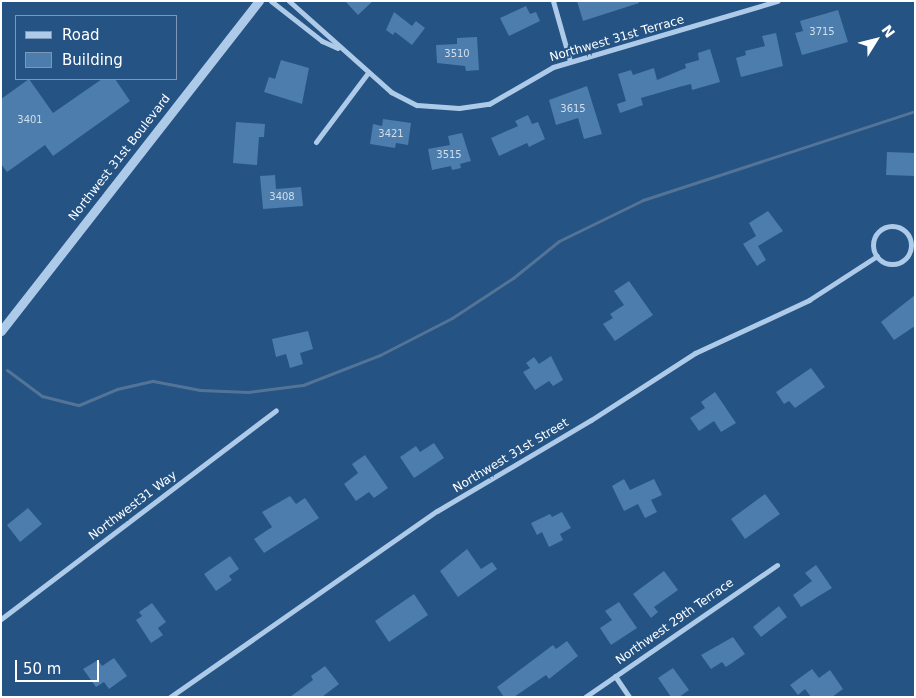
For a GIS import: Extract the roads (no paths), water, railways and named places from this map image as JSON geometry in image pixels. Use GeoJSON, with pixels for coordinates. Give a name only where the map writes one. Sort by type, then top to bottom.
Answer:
{"type":"FeatureCollection","features":[{"type":"Feature","properties":{"kind":"street","name":"Northwest 31st Boulevard"},"geometry":{"type":"LineString","coordinates":[[1,331],[259,1]]}},
{"type":"Feature","properties":{"kind":"street","name":"Northwest 31st Terrace"},"geometry":{"type":"LineString","coordinates":[[271,1],[322,41],[338,48]]}},
{"type":"Feature","properties":{"kind":"street","name":"Northwest 31st Terrace"},"geometry":{"type":"LineString","coordinates":[[289,1],[329,34],[338,48],[367,74],[391,92],[417,105],[459,108],[489,104],[552,67],[777,1]]}},
{"type":"Feature","properties":{"kind":"street"},"geometry":{"type":"LineString","coordinates":[[553,1],[570,61]]}},
{"type":"Feature","properties":{"kind":"street"},"geometry":{"type":"LineString","coordinates":[[316,142],[367,74]]}},
{"type":"Feature","properties":{"kind":"street"},"geometry":{"type":"LineString","coordinates":[[894,226],[909,236],[909,255],[899,263],[887,263],[877,256],[873,244],[882,229],[894,226]]}},
{"type":"Feature","properties":{"kind":"street","name":"Northwest 31st Street"},"geometry":{"type":"LineString","coordinates":[[170,697],[437,511],[591,420],[695,353],[809,300],[877,256]]}},
{"type":"Feature","properties":{"kind":"street","name":"Northwest31 Way"},"geometry":{"type":"LineString","coordinates":[[1,619],[276,410]]}},
{"type":"Feature","properties":{"kind":"street","name":"Northwest 29th Terrace"},"geometry":{"type":"LineString","coordinates":[[585,697],[777,565]]}},
{"type":"Feature","properties":{"kind":"street"},"geometry":{"type":"LineString","coordinates":[[615,676],[629,697]]}},
{"type":"Feature","properties":{"kind":"waterway"},"geometry":{"type":"LineString","coordinates":[[7,370],[42,396],[79,405],[117,389],[153,381],[200,390],[248,392],[303,385],[380,355],[452,318],[513,278],[559,241],[643,200],[915,111]]}}]}
